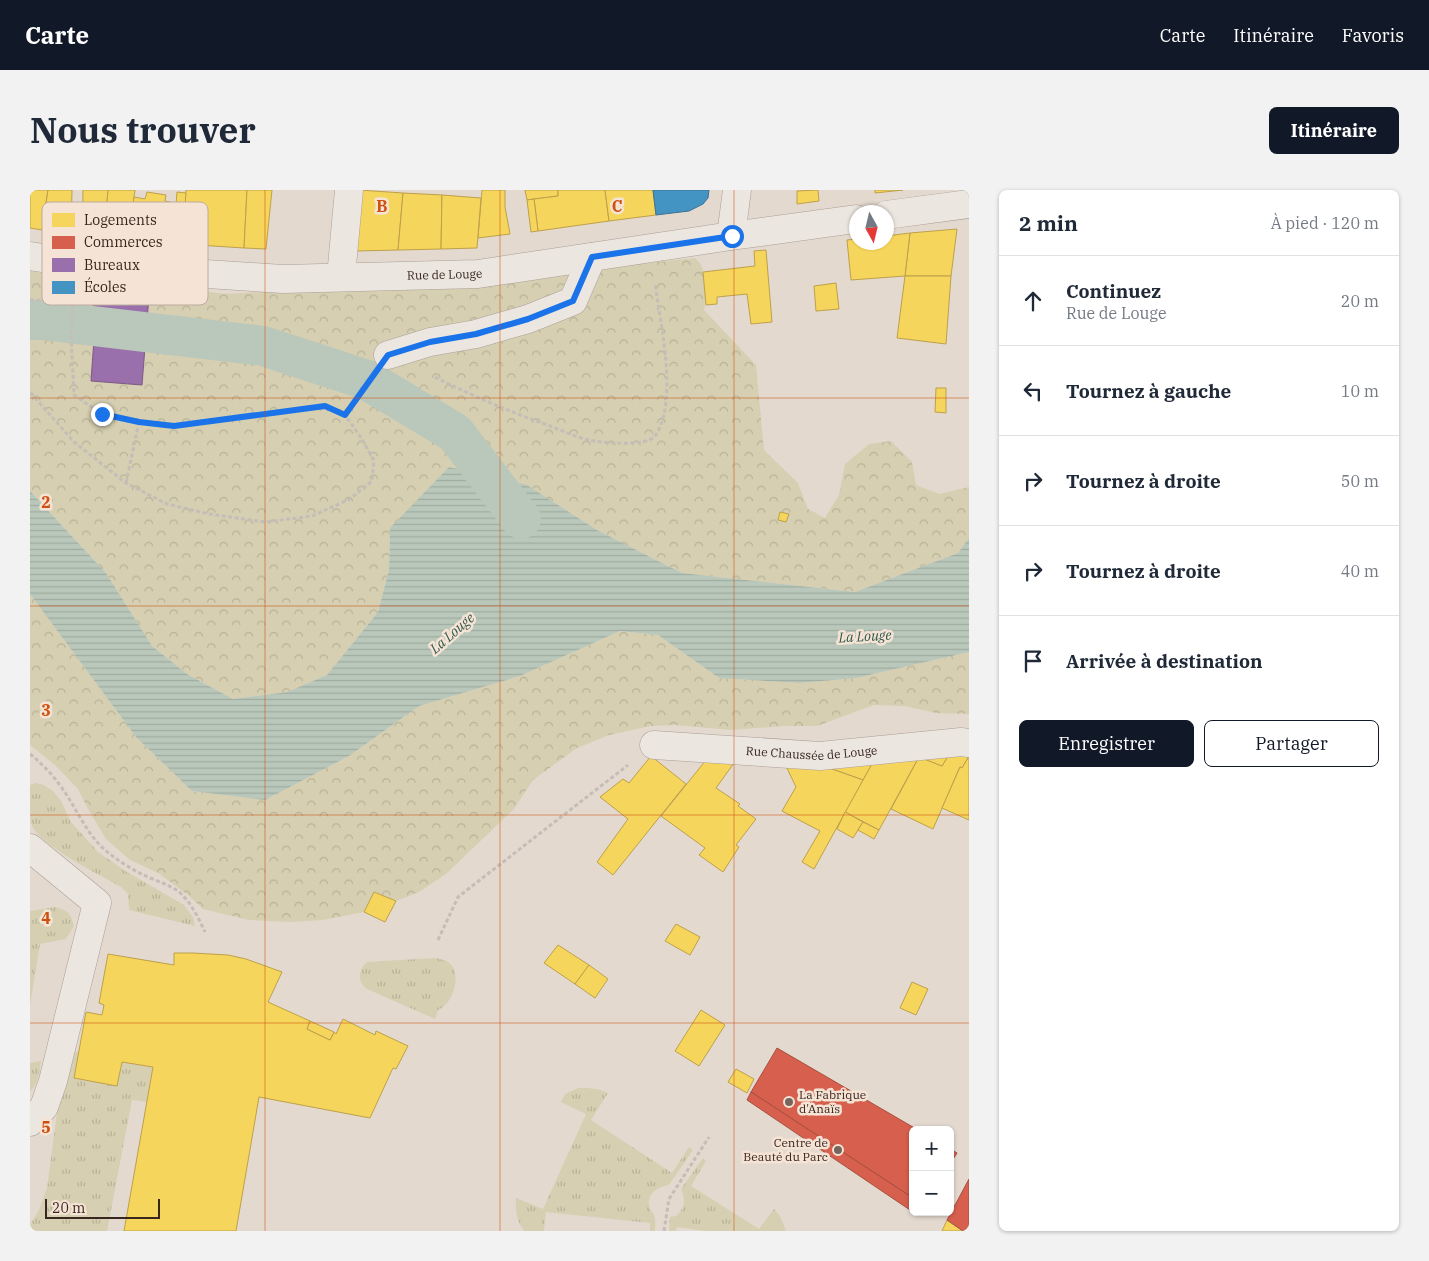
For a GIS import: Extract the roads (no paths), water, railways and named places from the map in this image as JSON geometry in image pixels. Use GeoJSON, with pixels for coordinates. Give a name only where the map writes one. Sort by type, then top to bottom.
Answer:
{"type":"FeatureCollection","features":[{"type":"Feature","properties":{"kind":"street"},"geometry":{"type":"LineString","coordinates":[[341,277],[349,190]]}},
{"type":"Feature","properties":{"kind":"street"},"geometry":{"type":"LineString","coordinates":[[732,236],[737,190]]}},
{"type":"Feature","properties":{"kind":"street"},"geometry":{"type":"LineString","coordinates":[[894,214],[969,204]]}},
{"type":"Feature","properties":{"kind":"street","name":"Rue de Louge"},"geometry":{"type":"LineString","coordinates":[[208,274],[283,279],[478,274],[849,220]]}},
{"type":"Feature","properties":{"kind":"street"},"geometry":{"type":"LineString","coordinates":[[388,355],[430,342],[476,334],[528,319],[573,301],[592,257]]}},
{"type":"Feature","properties":{"kind":"street","name":"Rue Chaussée de Louge"},"geometry":{"type":"LineString","coordinates":[[654,745],[820,756],[961,742],[969,743]]}},
{"type":"Feature","properties":{"kind":"street"},"geometry":{"type":"LineString","coordinates":[[30,848],[97,903],[53,1081],[44,1106],[30,1122]]}},
{"type":"Feature","properties":{"kind":"water","name":"La Louge"},"geometry":{"type":"Polygon","coordinates":[[[449,467],[527,485],[597,530],[682,573],[855,592],[958,553],[969,538],[969,652],[856,678],[799,683],[719,678],[658,635],[620,631],[520,676],[419,706],[349,756],[265,800],[192,791],[136,737],[30,594],[30,491],[106,573],[152,646],[187,674],[233,699],[287,692],[327,675],[378,612],[389,570],[390,528],[449,467]]]}},
{"type":"Feature","properties":{"kind":"waterway"},"geometry":{"type":"LineString","coordinates":[[30,320],[263,346],[367,380],[455,433],[521,519]]}},
{"type":"Feature","properties":{"kind":"place","name":"La Fabrique d'Anaïs"},"geometry":{"type":"Point","coordinates":[789,1102]}},
{"type":"Feature","properties":{"kind":"place","name":"Centre de Beauté du Parc"},"geometry":{"type":"Point","coordinates":[838,1150]}}]}
